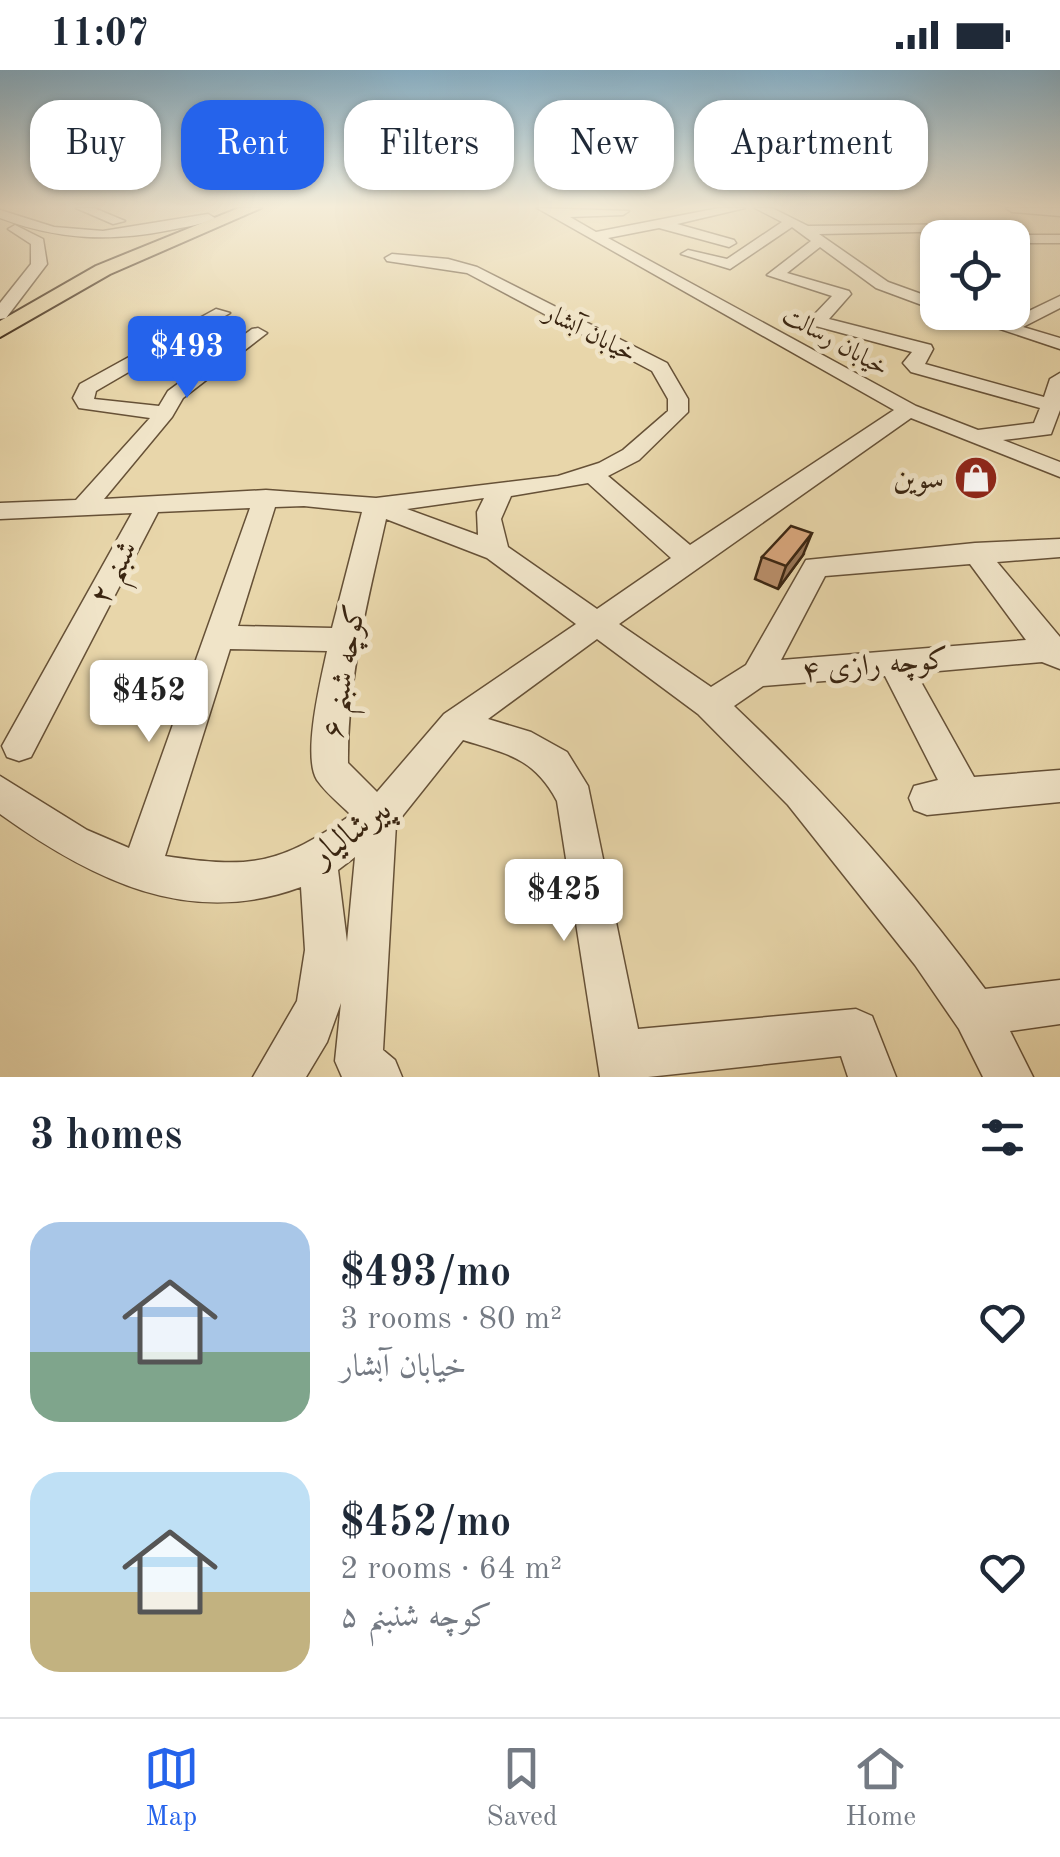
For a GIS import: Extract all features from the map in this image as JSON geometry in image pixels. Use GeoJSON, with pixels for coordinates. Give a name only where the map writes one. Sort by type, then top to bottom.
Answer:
{"type":"FeatureCollection","features":[{"type":"Feature","properties":{"kind":"main road"},"geometry":{"type":"LineString","coordinates":[[0,316],[116,255]]}},
{"type":"Feature","properties":{"kind":"main road"},"geometry":{"type":"LineString","coordinates":[[0,330],[103,270],[139,255]]}},
{"type":"Feature","properties":{"kind":"street"},"geometry":{"type":"LineString","coordinates":[[0,316],[39,264],[39,255]]}},
{"type":"Feature","properties":{"kind":"street","name":"خیابان رسالت"},"geometry":{"type":"LineString","coordinates":[[630,255],[909,410],[1060,470]]}},
{"type":"Feature","properties":{"kind":"street"},"geometry":{"type":"LineString","coordinates":[[695,255],[730,264],[746,255]]}},
{"type":"Feature","properties":{"kind":"street"},"geometry":{"type":"LineString","coordinates":[[801,255],[775,275],[843,294],[818,321],[920,348]]}},
{"type":"Feature","properties":{"kind":"street"},"geometry":{"type":"LineString","coordinates":[[837,255],[882,285],[920,301]]}},
{"type":"Feature","properties":{"kind":"street","name":"خیابان آبشار"},"geometry":{"type":"LineString","coordinates":[[5,518],[84,506],[266,498],[376,506],[464,492],[550,488],[595,476],[657,436],[678,412],[678,399],[660,366],[472,270],[448,263],[392,258]]}},
{"type":"Feature","properties":{"kind":"street"},"geometry":{"type":"LineString","coordinates":[[1030,316],[1060,300]]}},
{"type":"Feature","properties":{"kind":"street"},"geometry":{"type":"LineString","coordinates":[[165,413],[100,407],[86,404],[82,398],[88,388],[222,312]]}},
{"type":"Feature","properties":{"kind":"street"},"geometry":{"type":"LineString","coordinates":[[928,330],[914,363],[918,368],[1051,405]]}},
{"type":"Feature","properties":{"kind":"street"},"geometry":{"type":"LineString","coordinates":[[1013,330],[1060,344]]}},
{"type":"Feature","properties":{"kind":"street"},"geometry":{"type":"LineString","coordinates":[[84,506],[165,413],[174,395],[258,333]]}},
{"type":"Feature","properties":{"kind":"street"},"geometry":{"type":"LineString","coordinates":[[851,378],[880,412],[866,438]]}},
{"type":"Feature","properties":{"kind":"street"},"geometry":{"type":"LineString","coordinates":[[866,438],[910,428],[982,439],[1052,429],[1051,405],[1060,379]]}},
{"type":"Feature","properties":{"kind":"street","name":"پیرشالیار"},"geometry":{"type":"LineString","coordinates":[[0,793],[73,843],[140,872],[205,882],[262,882],[317,862],[378,818],[456,724],[725,533],[909,410]]}},
{"type":"Feature","properties":{"kind":"street"},"geometry":{"type":"LineString","coordinates":[[1030,458],[1060,480]]}},
{"type":"Feature","properties":{"kind":"street"},"geometry":{"type":"LineString","coordinates":[[595,476],[692,560]]}},
{"type":"Feature","properties":{"kind":"street"},"geometry":{"type":"LineString","coordinates":[[496,552],[487,526],[488,508],[503,491]]}},
{"type":"Feature","properties":{"kind":"street"},"geometry":{"type":"LineString","coordinates":[[140,872],[266,498]]}},
{"type":"Feature","properties":{"kind":"street","name":"شبنم ۲"},"geometry":{"type":"LineString","coordinates":[[19,746],[150,503]]}},
{"type":"Feature","properties":{"kind":"street","name":"خیابان آبشار"},"geometry":{"type":"LineString","coordinates":[[376,506],[496,552],[710,704],[801,793],[930,950],[975,1012],[1009,1077]]}},
{"type":"Feature","properties":{"kind":"street","name":"کوچه شبنم ۶"},"geometry":{"type":"LineString","coordinates":[[376,506],[328,740],[330,768],[378,818]]}},
{"type":"Feature","properties":{"kind":"street"},"geometry":{"type":"LineString","coordinates":[[758,674],[816,568],[1060,548]]}},
{"type":"Feature","properties":{"kind":"street"},"geometry":{"type":"LineString","coordinates":[[975,552],[1056,654]]}},
{"type":"Feature","properties":{"kind":"street"},"geometry":{"type":"LineString","coordinates":[[219,638],[346,640]]}},
{"type":"Feature","properties":{"kind":"street","name":"کوچه رازی ۴"},"geometry":{"type":"LineString","coordinates":[[710,704],[758,674],[1056,654]]}},
{"type":"Feature","properties":{"kind":"street"},"geometry":{"type":"LineString","coordinates":[[894,663],[965,795]]}},
{"type":"Feature","properties":{"kind":"street"},"geometry":{"type":"LineString","coordinates":[[456,724],[519,743],[555,763],[575,798],[622,1065],[856,1032],[872,1077]]}},
{"type":"Feature","properties":{"kind":"street"},"geometry":{"type":"LineString","coordinates":[[927,798],[1060,786]]}},
{"type":"Feature","properties":{"kind":"street"},"geometry":{"type":"LineString","coordinates":[[378,818],[358,1061],[378,1077]]}},
{"type":"Feature","properties":{"kind":"street"},"geometry":{"type":"LineString","coordinates":[[277,1077],[304,1044],[326,986],[328,926],[317,862]]}},
{"type":"Feature","properties":{"kind":"street"},"geometry":{"type":"LineString","coordinates":[[975,1012],[1060,1002]]}},
{"type":"Feature","properties":{"kind":"building"},"geometry":{"type":"Polygon","coordinates":[[[791,526],[812,533],[786,566],[762,557],[791,526]]]}},
{"type":"Feature","properties":{"kind":"place","name":"سوین"},"geometry":{"type":"Point","coordinates":[976,478]}}]}
